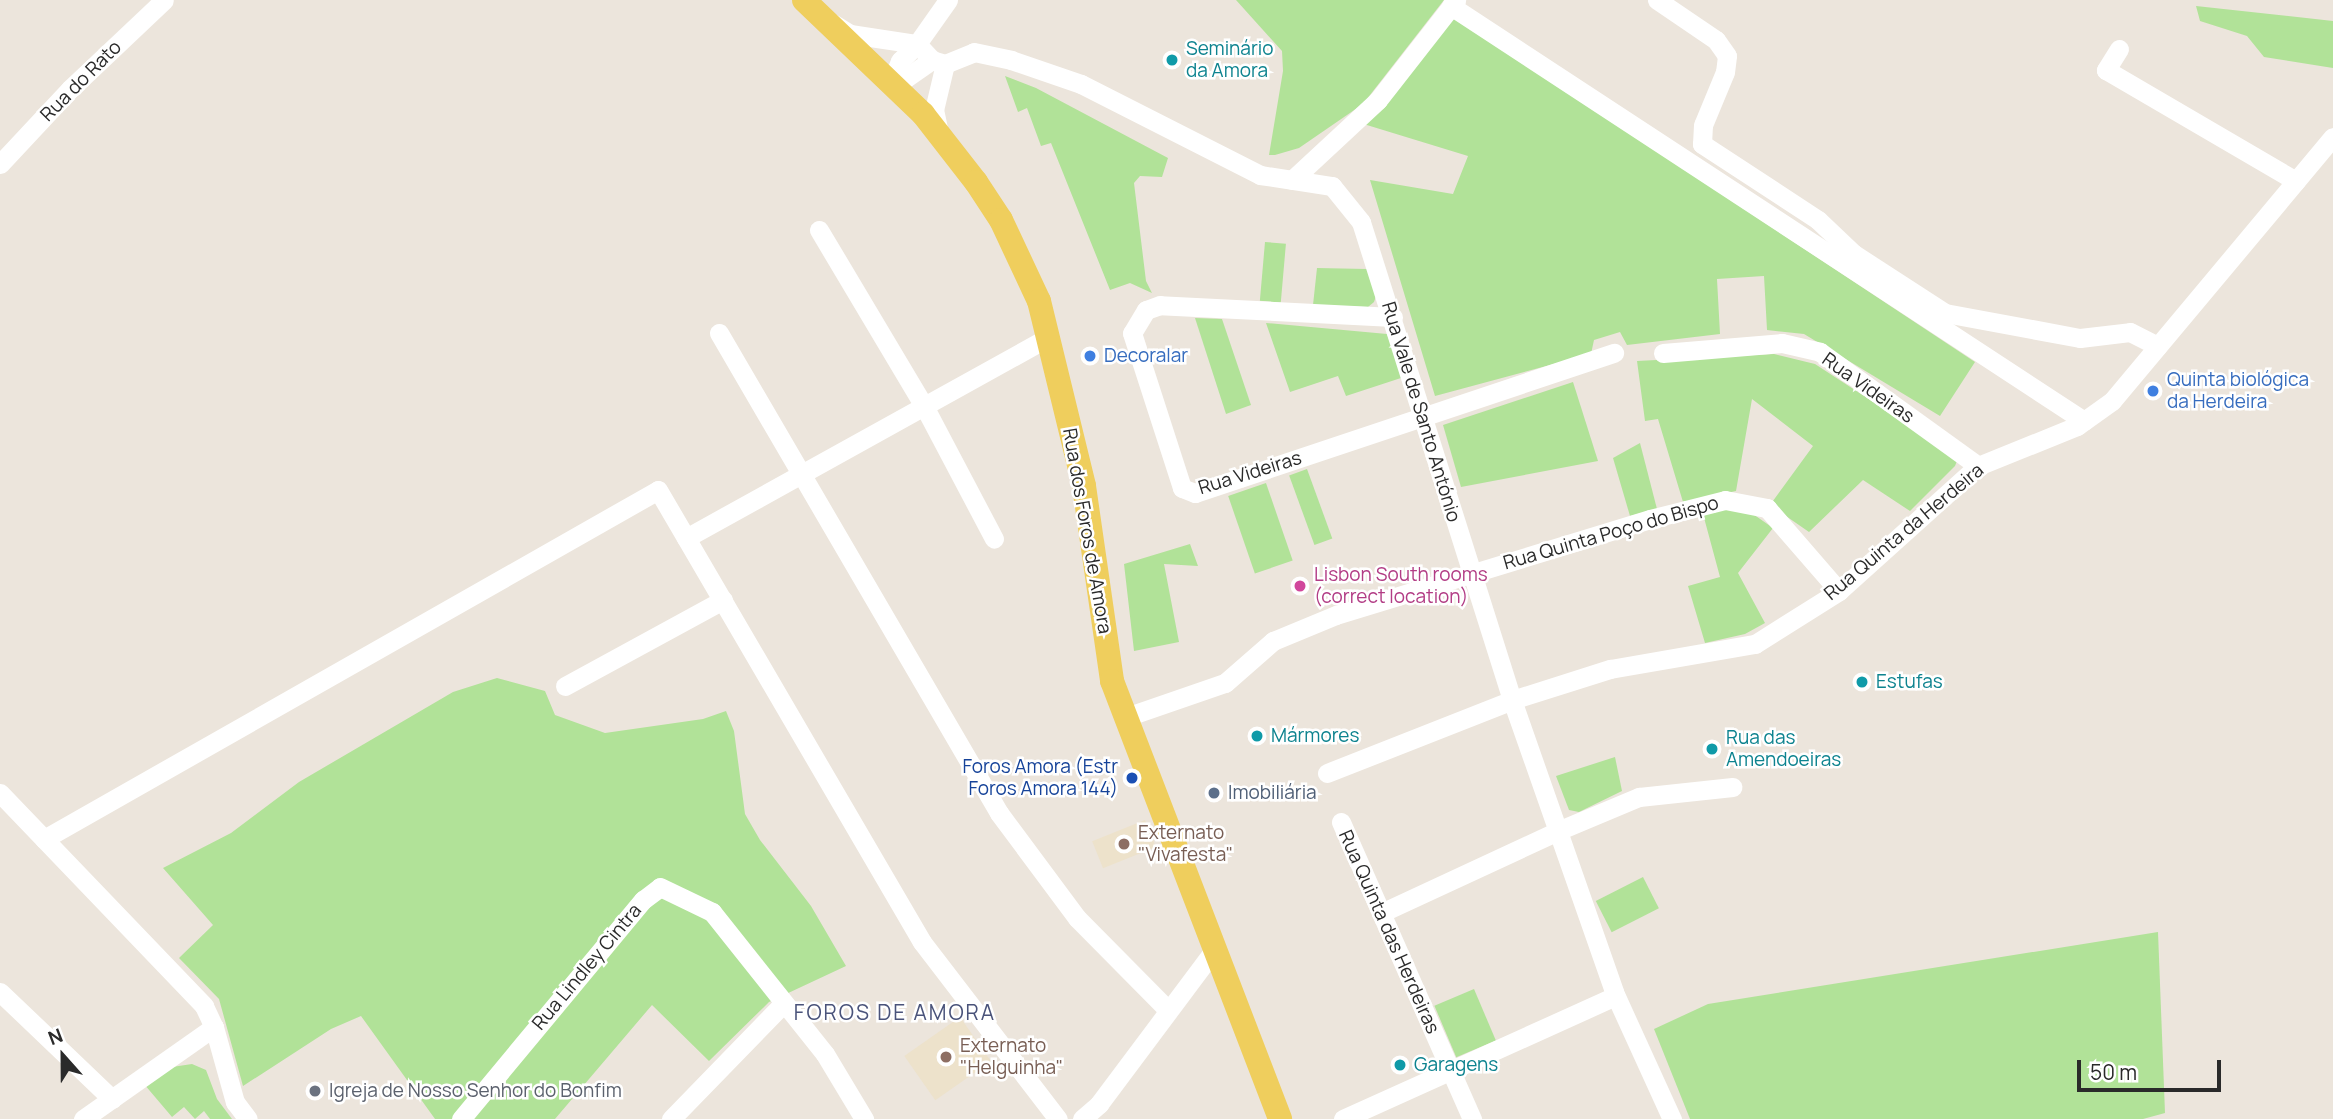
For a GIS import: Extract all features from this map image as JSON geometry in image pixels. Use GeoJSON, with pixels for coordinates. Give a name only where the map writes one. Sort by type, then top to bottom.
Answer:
{"type":"FeatureCollection","features":[{"type":"Feature","properties":{"kind":"main road","name":"Rua dos Foros de Amora"},"geometry":{"type":"LineString","coordinates":[[812,7],[890,80],[939,134],[976,181],[1001,220],[1039,301],[1084,486],[1112,681],[1280,1119]]}},
{"type":"Feature","properties":{"kind":"street","name":"Rua do Rato"},"geometry":{"type":"LineString","coordinates":[[0,164],[7,149],[164,0]]}},
{"type":"Feature","properties":{"kind":"street"},"geometry":{"type":"LineString","coordinates":[[890,80],[900,61],[917,44],[948,0]]}},
{"type":"Feature","properties":{"kind":"street"},"geometry":{"type":"LineString","coordinates":[[1657,0],[1716,40],[1727,57],[1725,72],[1703,125],[1702,144],[1818,220],[1854,254],[1945,313],[2080,338],[2130,332],[2158,346]]}},
{"type":"Feature","properties":{"kind":"street"},"geometry":{"type":"LineString","coordinates":[[1292,180],[1378,100],[1453,3],[2084,421]]}},
{"type":"Feature","properties":{"kind":"street"},"geometry":{"type":"LineString","coordinates":[[812,7],[850,34],[917,44],[938,62],[934,110],[939,134]]}},
{"type":"Feature","properties":{"kind":"street"},"geometry":{"type":"LineString","coordinates":[[2119,49],[2106,70],[2296,181]]}},
{"type":"Feature","properties":{"kind":"street","name":"Rua Vale de Santo António"},"geometry":{"type":"LineString","coordinates":[[890,80],[974,52],[1011,60],[1080,85],[1260,175],[1332,186],[1362,222],[1512,700],[1560,830],[1616,996],[1672,1119]]}},
{"type":"Feature","properties":{"kind":"street","name":"Rua Quinta da Herdeira"},"geometry":{"type":"LineString","coordinates":[[1327,773],[1512,700],[1610,669],[1755,644],[1839,591],[1978,466],[2084,421],[2112,401],[2158,346],[2222,283],[2296,181],[2333,137]]}},
{"type":"Feature","properties":{"kind":"street"},"geometry":{"type":"LineString","coordinates":[[819,230],[924,405],[994,539]]}},
{"type":"Feature","properties":{"kind":"street","name":"Rua Videiras"},"geometry":{"type":"LineString","coordinates":[[1393,317],[1160,305],[1146,310],[1132,333],[1182,488],[1195,492],[1614,354]]}},
{"type":"Feature","properties":{"kind":"street"},"geometry":{"type":"LineString","coordinates":[[719,333],[999,813],[1077,918],[1168,1010]]}},
{"type":"Feature","properties":{"kind":"street"},"geometry":{"type":"LineString","coordinates":[[686,538],[1048,337]]}},
{"type":"Feature","properties":{"kind":"street","name":"Rua Videiras"},"geometry":{"type":"LineString","coordinates":[[1663,353],[1782,343],[1820,352],[1978,466]]}},
{"type":"Feature","properties":{"kind":"street"},"geometry":{"type":"LineString","coordinates":[[44,839],[658,490],[922,942],[1058,1119]]}},
{"type":"Feature","properties":{"kind":"street","name":"Rua Quinta Poço do Bispo"},"geometry":{"type":"LineString","coordinates":[[1126,717],[1225,683],[1273,641],[1336,615],[1650,519],[1725,500],[1767,508],[1839,591]]}},
{"type":"Feature","properties":{"kind":"street"},"geometry":{"type":"LineString","coordinates":[[565,686],[723,600]]}},
{"type":"Feature","properties":{"kind":"street"},"geometry":{"type":"LineString","coordinates":[[1381,914],[1560,830],[1639,797],[1732,787]]}},
{"type":"Feature","properties":{"kind":"street"},"geometry":{"type":"LineString","coordinates":[[0,793],[204,1006],[214,1027],[235,1102],[248,1119]]}},
{"type":"Feature","properties":{"kind":"street","name":"Rua Quinta das Herdeiras"},"geometry":{"type":"LineString","coordinates":[[1341,822],[1472,1119]]}},
{"type":"Feature","properties":{"kind":"street","name":"Rua Lindley Cintra"},"geometry":{"type":"LineString","coordinates":[[461,1119],[642,900],[660,887],[712,912],[782,1004]]}},
{"type":"Feature","properties":{"kind":"street"},"geometry":{"type":"LineString","coordinates":[[1082,1119],[1099,1104],[1215,949]]}},
{"type":"Feature","properties":{"kind":"street"},"geometry":{"type":"LineString","coordinates":[[0,992],[112,1099]]}},
{"type":"Feature","properties":{"kind":"street"},"geometry":{"type":"LineString","coordinates":[[1343,1119],[1373,1113],[1450,1069],[1616,996]]}},
{"type":"Feature","properties":{"kind":"street"},"geometry":{"type":"LineString","coordinates":[[671,1119],[782,1004],[825,1055],[859,1116]]}},
{"type":"Feature","properties":{"kind":"street"},"geometry":{"type":"LineString","coordinates":[[83,1119],[214,1027]]}},
{"type":"Feature","properties":{"kind":"shaded area","name":"Externato \"Vivafesta\""},"geometry":{"type":"Polygon","coordinates":[[[1145,820],[1156,847],[1103,868],[1092,841],[1145,820]]]}},
{"type":"Feature","properties":{"kind":"shaded area","name":"Externato \"Helguinha\""},"geometry":{"type":"Polygon","coordinates":[[[960,1017],[991,1061],[935,1100],[904,1056],[960,1017]]]}},
{"type":"Feature","properties":{"kind":"green space"},"geometry":{"type":"Polygon","coordinates":[[[1236,0],[1444,0],[1363,104],[1299,148],[1269,155],[1283,71],[1282,51],[1236,0]]]}},
{"type":"Feature","properties":{"kind":"green space"},"geometry":{"type":"Polygon","coordinates":[[[2196,6],[2333,21],[2333,68],[2264,57],[2247,36],[2200,21],[2196,6]]]}},
{"type":"Feature","properties":{"kind":"green space"},"geometry":{"type":"Polygon","coordinates":[[[1451,15],[1975,362],[1940,416],[1804,334],[1767,330],[1764,276],[1717,279],[1720,334],[1627,345],[1620,332],[1594,340],[1591,354],[1435,396],[1370,180],[1453,194],[1468,156],[1357,122],[1451,15]]]}},
{"type":"Feature","properties":{"kind":"green space"},"geometry":{"type":"Polygon","coordinates":[[[1005,76],[1036,88],[1168,158],[1162,177],[1140,176],[1134,183],[1146,281],[1152,293],[1130,283],[1110,290],[1051,143],[1041,146],[1027,108],[1018,112],[1005,76]]]}},
{"type":"Feature","properties":{"kind":"green space"},"geometry":{"type":"Polygon","coordinates":[[[1265,242],[1286,244],[1281,303],[1260,301],[1265,242]]]}},
{"type":"Feature","properties":{"kind":"green space"},"geometry":{"type":"Polygon","coordinates":[[[1317,268],[1367,269],[1376,296],[1374,302],[1368,307],[1313,305],[1317,268]]]}},
{"type":"Feature","properties":{"kind":"green space"},"geometry":{"type":"Polygon","coordinates":[[[1195,318],[1222,319],[1251,405],[1226,414],[1195,318]]]}},
{"type":"Feature","properties":{"kind":"green space"},"geometry":{"type":"Polygon","coordinates":[[[1266,323],[1387,334],[1404,377],[1346,396],[1338,376],[1290,392],[1266,323]]]}},
{"type":"Feature","properties":{"kind":"green space"},"geometry":{"type":"Polygon","coordinates":[[[1774,354],[1815,364],[1953,454],[1957,461],[1955,466],[1910,511],[1863,480],[1809,532],[1770,505],[1813,446],[1752,399],[1736,491],[1683,502],[1658,419],[1645,421],[1637,361],[1774,354]]]}},
{"type":"Feature","properties":{"kind":"green space"},"geometry":{"type":"Polygon","coordinates":[[[1573,382],[1598,461],[1461,487],[1443,425],[1573,382]]]}},
{"type":"Feature","properties":{"kind":"green space"},"geometry":{"type":"Polygon","coordinates":[[[1640,443],[1657,509],[1630,516],[1613,458],[1640,443]]]}},
{"type":"Feature","properties":{"kind":"green space"},"geometry":{"type":"Polygon","coordinates":[[[1307,469],[1332,539],[1314,545],[1289,475],[1307,469]]]}},
{"type":"Feature","properties":{"kind":"green space"},"geometry":{"type":"Polygon","coordinates":[[[1266,483],[1293,561],[1255,574],[1228,496],[1266,483]]]}},
{"type":"Feature","properties":{"kind":"green space"},"geometry":{"type":"Polygon","coordinates":[[[1739,510],[1753,514],[1773,528],[1738,573],[1765,623],[1745,634],[1705,643],[1688,586],[1720,577],[1703,514],[1739,510]]]}},
{"type":"Feature","properties":{"kind":"green space"},"geometry":{"type":"Polygon","coordinates":[[[1190,544],[1198,566],[1164,564],[1179,642],[1134,651],[1124,564],[1190,544]]]}},
{"type":"Feature","properties":{"kind":"green space"},"geometry":{"type":"Polygon","coordinates":[[[497,678],[545,691],[555,715],[605,733],[703,719],[726,711],[734,731],[745,814],[760,840],[811,906],[846,966],[769,1002],[709,1061],[652,1005],[555,1119],[435,1119],[361,1016],[331,1029],[243,1086],[219,999],[179,958],[213,925],[163,868],[231,833],[299,782],[453,692],[497,678]]]}},
{"type":"Feature","properties":{"kind":"green space"},"geometry":{"type":"Polygon","coordinates":[[[1615,757],[1622,791],[1579,812],[1569,810],[1556,776],[1615,757]]]}},
{"type":"Feature","properties":{"kind":"green space"},"geometry":{"type":"Polygon","coordinates":[[[1643,877],[1659,908],[1612,932],[1596,901],[1643,877]]]}},
{"type":"Feature","properties":{"kind":"green space"},"geometry":{"type":"Polygon","coordinates":[[[2158,932],[2165,1113],[2143,1119],[1690,1119],[1654,1029],[1708,1004],[2158,932]]]}},
{"type":"Feature","properties":{"kind":"green space"},"geometry":{"type":"Polygon","coordinates":[[[1474,989],[1496,1041],[1456,1057],[1434,1006],[1474,989]]]}},
{"type":"Feature","properties":{"kind":"green space"},"geometry":{"type":"Polygon","coordinates":[[[192,1064],[206,1070],[217,1099],[232,1119],[210,1119],[204,1111],[195,1119],[184,1107],[172,1117],[144,1084],[172,1067],[192,1064]]]}},
{"type":"Feature","properties":{"kind":"place","name":"Seminário da Amora"},"geometry":{"type":"Point","coordinates":[1172,60]}},
{"type":"Feature","properties":{"kind":"place","name":"Decoralar"},"geometry":{"type":"Point","coordinates":[1090,356]}},
{"type":"Feature","properties":{"kind":"place","name":"Quinta biológica da Herdeira"},"geometry":{"type":"Point","coordinates":[2153,391]}},
{"type":"Feature","properties":{"kind":"place","name":"Lisbon South rooms (correct location)"},"geometry":{"type":"Point","coordinates":[1300,586]}},
{"type":"Feature","properties":{"kind":"place","name":"Estufas"},"geometry":{"type":"Point","coordinates":[1862,682]}},
{"type":"Feature","properties":{"kind":"place","name":"Mármores"},"geometry":{"type":"Point","coordinates":[1257,736]}},
{"type":"Feature","properties":{"kind":"place","name":"Rua das Amendoeiras"},"geometry":{"type":"Point","coordinates":[1712,749]}},
{"type":"Feature","properties":{"kind":"place","name":"Foros Amora (Estr Foros Amora 144)"},"geometry":{"type":"Point","coordinates":[1132,778]}},
{"type":"Feature","properties":{"kind":"place","name":"Imobiliária"},"geometry":{"type":"Point","coordinates":[1214,793]}},
{"type":"Feature","properties":{"kind":"place","name":"Externato \"Vivafesta\""},"geometry":{"type":"Point","coordinates":[1124,844]}},
{"type":"Feature","properties":{"kind":"place","name":"Externato \"Helguinha\""},"geometry":{"type":"Point","coordinates":[946,1057]}},
{"type":"Feature","properties":{"kind":"place","name":"Garagens"},"geometry":{"type":"Point","coordinates":[1400,1065]}},
{"type":"Feature","properties":{"kind":"place","name":"Igreja de Nosso Senhor do Bonfim"},"geometry":{"type":"Point","coordinates":[315,1091]}},
{"type":"Feature","properties":{"kind":"district","name":"FOROS DE AMORA"},"geometry":{"type":"Point","coordinates":[895,1012]}}]}
